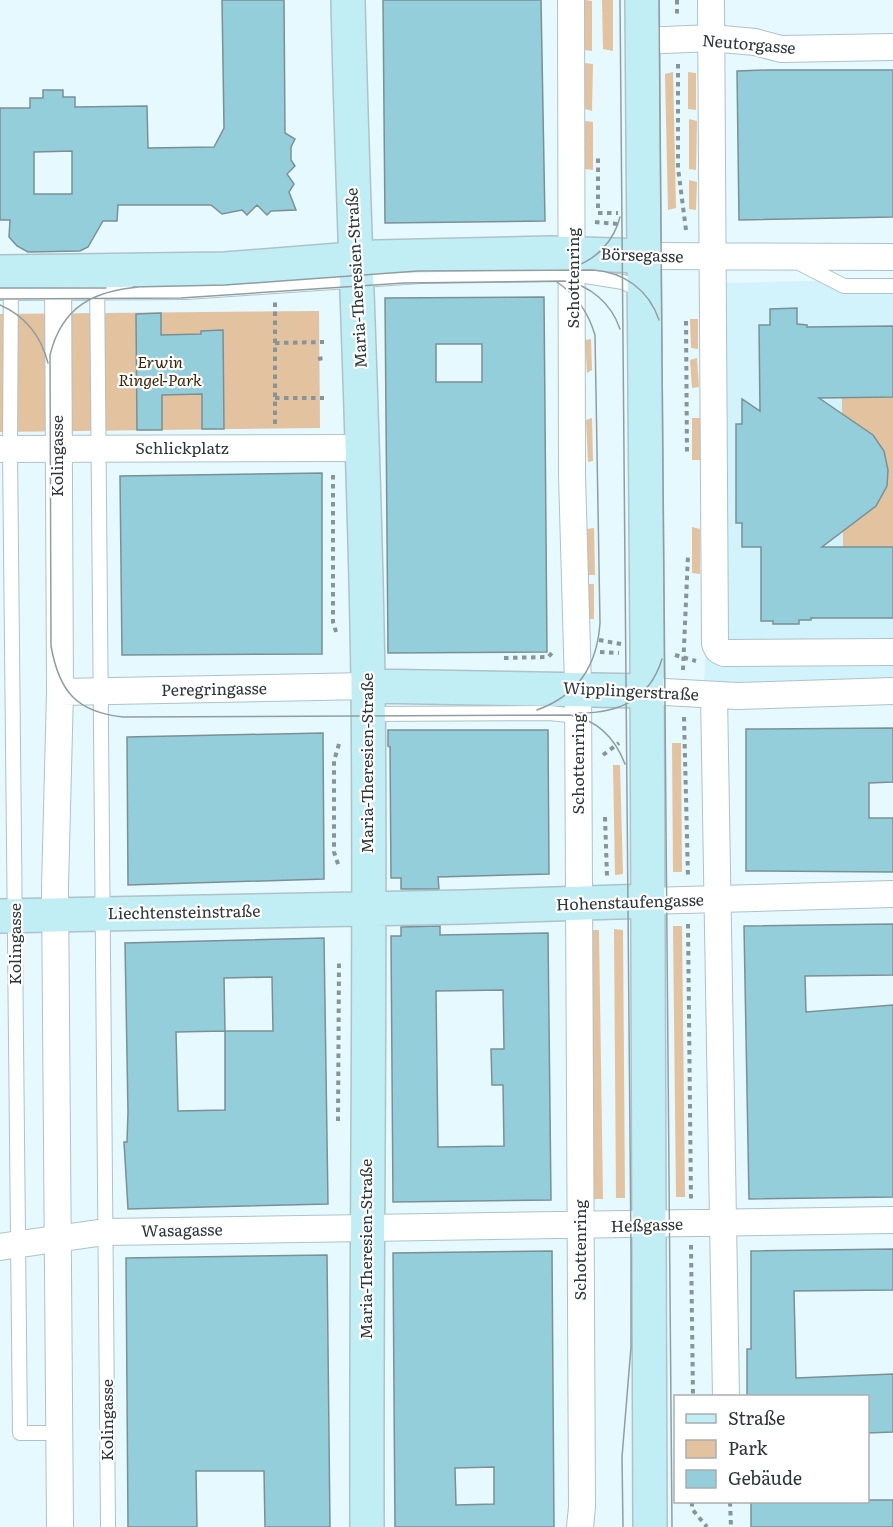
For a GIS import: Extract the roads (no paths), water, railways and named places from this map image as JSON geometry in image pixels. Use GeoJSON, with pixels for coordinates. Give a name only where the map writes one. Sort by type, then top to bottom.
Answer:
{"type":"FeatureCollection","features":[{"type":"Feature","properties":{"kind":"main road","name":"Maria-Theresien-Straße"},"geometry":{"type":"LineString","coordinates":[[348,0],[356,269],[348,448],[368,700],[367,1527]]}},
{"type":"Feature","properties":{"kind":"main road"},"geometry":{"type":"LineString","coordinates":[[642,0],[650,1527]]}},
{"type":"Feature","properties":{"kind":"main road","name":"Börsegasse"},"geometry":{"type":"LineString","coordinates":[[356,269],[573,264],[644,256]]}},
{"type":"Feature","properties":{"kind":"main road"},"geometry":{"type":"LineString","coordinates":[[6,283],[97,282],[225,269],[356,269]]}},
{"type":"Feature","properties":{"kind":"main road","name":"Wipplingerstraße"},"geometry":{"type":"LineString","coordinates":[[368,700],[578,702],[647,692]]}},
{"type":"Feature","properties":{"kind":"main road","name":"Hohenstaufengasse"},"geometry":{"type":"LineString","coordinates":[[367,909],[648,901]]}},
{"type":"Feature","properties":{"kind":"main road","name":"Liechtensteinstraße"},"geometry":{"type":"LineString","coordinates":[[7,915],[367,909]]}},
{"type":"Feature","properties":{"kind":"street","name":"Schottenring"},"geometry":{"type":"LineString","coordinates":[[571,0],[572,476],[578,702],[582,1495],[580,1527]]}},
{"type":"Feature","properties":{"kind":"street"},"geometry":{"type":"LineString","coordinates":[[711,0],[711,38],[698,256],[709,654],[893,652]]}},
{"type":"Feature","properties":{"kind":"street","name":"Neutorgasse"},"geometry":{"type":"LineString","coordinates":[[642,41],[711,38],[755,42],[781,50],[893,47]]}},
{"type":"Feature","properties":{"kind":"street","name":"Börsegasse"},"geometry":{"type":"LineString","coordinates":[[644,256],[893,257]]}},
{"type":"Feature","properties":{"kind":"street","name":"Kolingasse"},"geometry":{"type":"LineString","coordinates":[[58,282],[57,449],[60,692],[55,915],[60,1527]]}},
{"type":"Feature","properties":{"kind":"street","name":"Schlickplatz"},"geometry":{"type":"LineString","coordinates":[[5,449],[348,448]]}},
{"type":"Feature","properties":{"kind":"street","name":"Wipplingerstraße"},"geometry":{"type":"LineString","coordinates":[[647,692],[688,682],[714,695],[893,691]]}},
{"type":"Feature","properties":{"kind":"street","name":"Peregringasse"},"geometry":{"type":"LineString","coordinates":[[60,692],[368,700]]}},
{"type":"Feature","properties":{"kind":"street"},"geometry":{"type":"LineString","coordinates":[[714,695],[726,1395]]}},
{"type":"Feature","properties":{"kind":"street","name":"Hohenstaufengasse"},"geometry":{"type":"LineString","coordinates":[[648,901],[893,894]]}},
{"type":"Feature","properties":{"kind":"street","name":"Heßgasse"},"geometry":{"type":"LineString","coordinates":[[366,1226],[580,1226],[893,1220]]}},
{"type":"Feature","properties":{"kind":"street","name":"Wasagasse"},"geometry":{"type":"LineString","coordinates":[[8,1247],[105,1232],[366,1226]]}},
{"type":"Feature","properties":{"kind":"lane"},"geometry":{"type":"LineString","coordinates":[[789,258],[844,286],[893,286]]}},
{"type":"Feature","properties":{"kind":"lane"},"geometry":{"type":"LineString","coordinates":[[573,264],[644,292]]}},
{"type":"Feature","properties":{"kind":"lane","name":"Kolingasse"},"geometry":{"type":"LineString","coordinates":[[97,282],[108,1527]]}},
{"type":"Feature","properties":{"kind":"lane","name":"Kolingasse"},"geometry":{"type":"LineString","coordinates":[[6,283],[8,1247],[20,1433],[60,1433]]}},
{"type":"Feature","properties":{"kind":"tram line"},"geometry":{"type":"LineString","coordinates":[[620,0],[631,1251],[631,1347],[622,1457],[623,1527]]}},
{"type":"Feature","properties":{"kind":"tram line"},"geometry":{"type":"LineString","coordinates":[[659,0],[672,1527]]}},
{"type":"Feature","properties":{"kind":"tram line"},"geometry":{"type":"LineString","coordinates":[[573,267],[589,260],[609,242],[620,217]]}},
{"type":"Feature","properties":{"kind":"tram line"},"geometry":{"type":"LineString","coordinates":[[133,287],[225,285],[418,271],[593,270],[615,274],[634,284],[649,300],[659,320]]}},
{"type":"Feature","properties":{"kind":"tram line"},"geometry":{"type":"LineString","coordinates":[[0,299],[181,298],[404,283],[564,281],[591,291],[605,303],[620,329]]}},
{"type":"Feature","properties":{"kind":"tram line"},"geometry":{"type":"LineString","coordinates":[[537,710],[564,696],[583,677],[595,653],[600,623],[595,335],[581,305],[557,282]]}},
{"type":"Feature","properties":{"kind":"tram line"},"geometry":{"type":"LineString","coordinates":[[139,287],[108,292],[82,304],[63,324],[55,338],[50,355],[51,646],[59,675],[72,696],[93,710],[123,717],[570,715],[589,721],[604,732],[616,746],[625,764]]}},
{"type":"Feature","properties":{"kind":"tram line"},"geometry":{"type":"LineString","coordinates":[[0,288],[106,288]]}},
{"type":"Feature","properties":{"kind":"tram line"},"geometry":{"type":"LineString","coordinates":[[0,305],[17,315],[31,328],[41,344],[48,363]]}},
{"type":"Feature","properties":{"kind":"tram line"},"geometry":{"type":"LineString","coordinates":[[576,713],[605,711],[630,702],[649,685],[662,659]]}},
{"type":"Feature","properties":{"kind":"park label","name":"Erwin Ringel-Park"},"geometry":{"type":"Point","coordinates":[160,371]}}]}
